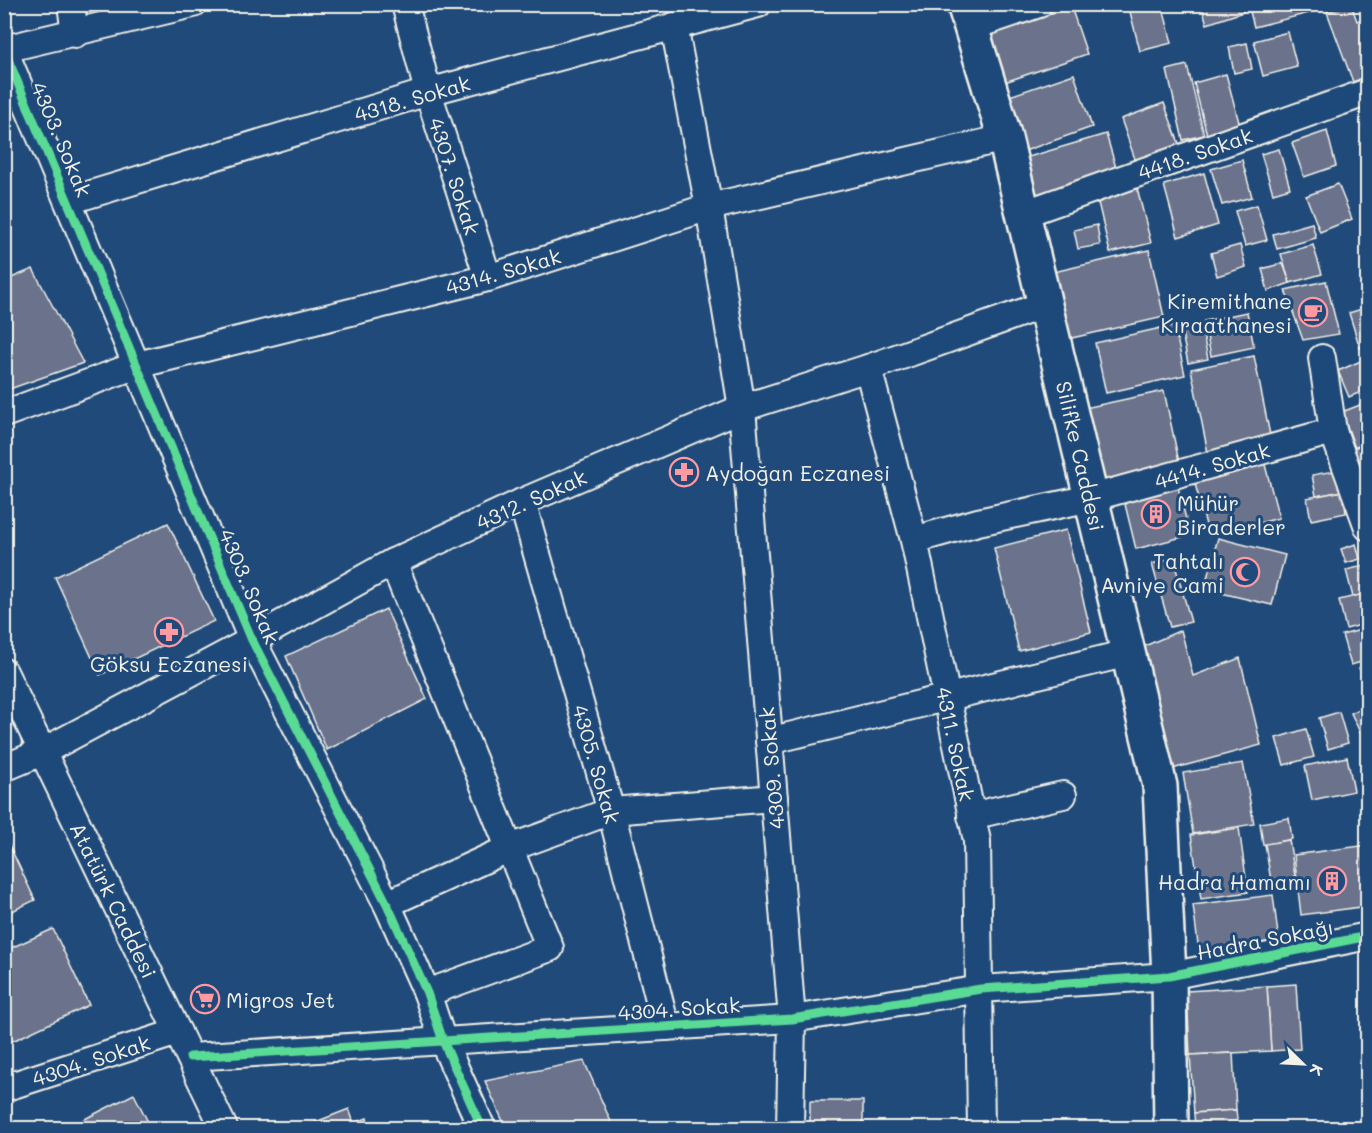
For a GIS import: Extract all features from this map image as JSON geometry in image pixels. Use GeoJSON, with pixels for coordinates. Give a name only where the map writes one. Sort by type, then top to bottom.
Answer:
{"type":"FeatureCollection","features":[{"type":"Feature","properties":{"kind":"street"},"geometry":{"type":"LineString","coordinates":[[71,4],[75,34]]}},
{"type":"Feature","properties":{"kind":"street"},"geometry":{"type":"LineString","coordinates":[[4,49],[75,34],[193,4]]}},
{"type":"Feature","properties":{"kind":"street","name":"4307. Sokak"},"geometry":{"type":"LineString","coordinates":[[405,4],[428,92],[488,278]]}},
{"type":"Feature","properties":{"kind":"street","name":"4318. Sokak"},"geometry":{"type":"LineString","coordinates":[[68,201],[428,92],[758,4]]}},
{"type":"Feature","properties":{"kind":"street"},"geometry":{"type":"LineString","coordinates":[[967,16],[1039,4]]}},
{"type":"Feature","properties":{"kind":"street","name":"Silifke Caddesi"},"geometry":{"type":"LineString","coordinates":[[967,16],[1005,138],[1160,786],[1169,976],[1171,1128]]}},
{"type":"Feature","properties":{"kind":"street","name":"4309. Sokak"},"geometry":{"type":"LineString","coordinates":[[674,26],[709,207],[741,408],[792,1019],[790,1128]]}},
{"type":"Feature","properties":{"kind":"street","name":"4303. Sokak"},"geometry":{"type":"LineString","coordinates":[[4,49],[252,640],[387,904],[427,993],[442,1041],[482,1128]]}},
{"type":"Feature","properties":{"kind":"street","name":"4418. Sokak"},"geometry":{"type":"LineString","coordinates":[[1023,214],[1368,92]]}},
{"type":"Feature","properties":{"kind":"street","name":"4314. Sokak"},"geometry":{"type":"LineString","coordinates":[[4,414],[137,365],[488,278],[709,207],[1005,138]]}},
{"type":"Feature","properties":{"kind":"street","name":"4312. Sokak"},"geometry":{"type":"LineString","coordinates":[[4,768],[42,752],[393,562],[522,502],[741,408],[868,368],[1046,304]]}},
{"type":"Feature","properties":{"kind":"street"},"geometry":{"type":"LineString","coordinates":[[1322,358],[1333,431],[1368,527]]}},
{"type":"Feature","properties":{"kind":"street","name":"4311. Sokak"},"geometry":{"type":"LineString","coordinates":[[868,368],[914,540],[977,841],[981,989],[981,1128]]}},
{"type":"Feature","properties":{"kind":"street","name":"4414. Sokak"},"geometry":{"type":"LineString","coordinates":[[914,540],[978,522],[1091,498],[1333,431]]}},
{"type":"Feature","properties":{"kind":"street","name":"4305. Sokak"},"geometry":{"type":"LineString","coordinates":[[522,502],[610,811],[666,1027]]}},
{"type":"Feature","properties":{"kind":"street"},"geometry":{"type":"LineString","coordinates":[[393,562],[550,948],[427,993]]}},
{"type":"Feature","properties":{"kind":"street"},"geometry":{"type":"LineString","coordinates":[[769,741],[1128,653]]}},
{"type":"Feature","properties":{"kind":"street","name":"Atatürk Caddesi"},"geometry":{"type":"LineString","coordinates":[[4,672],[224,1128]]}},
{"type":"Feature","properties":{"kind":"street"},"geometry":{"type":"LineString","coordinates":[[971,816],[1063,795]]}},
{"type":"Feature","properties":{"kind":"street"},"geometry":{"type":"LineString","coordinates":[[387,904],[510,848],[610,811],[774,798]]}},
{"type":"Feature","properties":{"kind":"street","name":"Hadra Sokağı"},"geometry":{"type":"LineString","coordinates":[[1169,976],[1368,936]]}},
{"type":"Feature","properties":{"kind":"street","name":"4304. Sokak"},"geometry":{"type":"LineString","coordinates":[[190,1057],[792,1019],[981,989],[1169,976]]}},
{"type":"Feature","properties":{"kind":"street","name":"4304. Sokak"},"geometry":{"type":"LineString","coordinates":[[4,1088],[178,1032]]}},
{"type":"Feature","properties":{"kind":"building"},"geometry":{"type":"Polygon","coordinates":[[[1128,4],[1162,4],[1172,43],[1140,51],[1128,4]]]}},
{"type":"Feature","properties":{"kind":"building"},"geometry":{"type":"Polygon","coordinates":[[[1201,4],[1241,4],[1243,12],[1207,24],[1201,4]]]}},
{"type":"Feature","properties":{"kind":"building"},"geometry":{"type":"Polygon","coordinates":[[[1248,4],[1311,4],[1313,12],[1254,27],[1248,4]]]}},
{"type":"Feature","properties":{"kind":"building"},"geometry":{"type":"Polygon","coordinates":[[[1351,4],[1357,21],[1368,17],[1368,76],[1353,82],[1327,12],[1351,4]]]}},
{"type":"Feature","properties":{"kind":"building"},"geometry":{"type":"Polygon","coordinates":[[[1071,7],[1087,54],[999,84],[983,37],[1071,7]]]}},
{"type":"Feature","properties":{"kind":"building"},"geometry":{"type":"Polygon","coordinates":[[[1288,32],[1297,67],[1263,76],[1254,41],[1288,32]]]}},
{"type":"Feature","properties":{"kind":"building"},"geometry":{"type":"Polygon","coordinates":[[[1247,43],[1252,69],[1234,73],[1229,47],[1247,43]]]}},
{"type":"Feature","properties":{"kind":"building"},"geometry":{"type":"Polygon","coordinates":[[[1187,65],[1204,135],[1183,140],[1167,70],[1187,65]]]}},
{"type":"Feature","properties":{"kind":"building"},"geometry":{"type":"Polygon","coordinates":[[[1074,74],[1092,127],[1019,153],[1001,99],[1074,74]]]}},
{"type":"Feature","properties":{"kind":"building"},"geometry":{"type":"Polygon","coordinates":[[[1226,74],[1240,126],[1207,135],[1194,83],[1226,74]]]}},
{"type":"Feature","properties":{"kind":"building"},"geometry":{"type":"Polygon","coordinates":[[[1164,103],[1180,146],[1136,162],[1121,119],[1164,103]]]}},
{"type":"Feature","properties":{"kind":"building"},"geometry":{"type":"Polygon","coordinates":[[[1327,131],[1336,166],[1304,177],[1292,143],[1327,131]]]}},
{"type":"Feature","properties":{"kind":"building"},"geometry":{"type":"Polygon","coordinates":[[[1106,134],[1117,171],[1036,195],[1025,158],[1106,134]]]}},
{"type":"Feature","properties":{"kind":"building"},"geometry":{"type":"Polygon","coordinates":[[[1279,149],[1290,188],[1273,193],[1261,154],[1279,149]]]}},
{"type":"Feature","properties":{"kind":"building"},"geometry":{"type":"Polygon","coordinates":[[[1242,160],[1252,197],[1222,205],[1211,169],[1242,160]]]}},
{"type":"Feature","properties":{"kind":"building"},"geometry":{"type":"Polygon","coordinates":[[[1204,173],[1218,225],[1178,237],[1164,185],[1204,173]]]}},
{"type":"Feature","properties":{"kind":"building"},"geometry":{"type":"Polygon","coordinates":[[[1338,184],[1352,219],[1320,232],[1306,196],[1338,184]]]}},
{"type":"Feature","properties":{"kind":"building"},"geometry":{"type":"Polygon","coordinates":[[[1137,188],[1151,243],[1110,253],[1097,198],[1137,188]]]}},
{"type":"Feature","properties":{"kind":"building"},"geometry":{"type":"Polygon","coordinates":[[[1257,205],[1267,240],[1245,246],[1235,211],[1257,205]]]}},
{"type":"Feature","properties":{"kind":"building"},"geometry":{"type":"Polygon","coordinates":[[[1312,223],[1316,238],[1277,249],[1273,234],[1312,223]]]}},
{"type":"Feature","properties":{"kind":"building"},"geometry":{"type":"Polygon","coordinates":[[[1097,225],[1100,245],[1078,249],[1074,230],[1097,225]]]}},
{"type":"Feature","properties":{"kind":"building"},"geometry":{"type":"Polygon","coordinates":[[[1240,245],[1246,267],[1217,276],[1211,253],[1240,245]]]}},
{"type":"Feature","properties":{"kind":"building"},"geometry":{"type":"Polygon","coordinates":[[[1313,245],[1322,274],[1290,283],[1281,254],[1313,245]]]}},
{"type":"Feature","properties":{"kind":"building"},"geometry":{"type":"Polygon","coordinates":[[[1149,250],[1164,317],[1063,340],[1049,273],[1149,250]]]}},
{"type":"Feature","properties":{"kind":"building"},"geometry":{"type":"Polygon","coordinates":[[[1283,263],[1290,283],[1268,291],[1262,269],[1283,263]]]}},
{"type":"Feature","properties":{"kind":"building"},"geometry":{"type":"Polygon","coordinates":[[[33,269],[83,363],[4,391],[4,281],[33,269]]]}},
{"type":"Feature","properties":{"kind":"building","name":"Kiremithane Kıraathanesi"},"geometry":{"type":"Polygon","coordinates":[[[1326,281],[1339,334],[1303,340],[1285,290],[1326,281]]]}},
{"type":"Feature","properties":{"kind":"building"},"geometry":{"type":"Polygon","coordinates":[[[1368,307],[1368,345],[1360,348],[1349,313],[1368,307]]]}},
{"type":"Feature","properties":{"kind":"building"},"geometry":{"type":"Polygon","coordinates":[[[1247,312],[1254,347],[1211,356],[1204,321],[1247,312]]]}},
{"type":"Feature","properties":{"kind":"building"},"geometry":{"type":"Polygon","coordinates":[[[1201,324],[1208,359],[1188,363],[1181,328],[1201,324]]]}},
{"type":"Feature","properties":{"kind":"building"},"geometry":{"type":"Polygon","coordinates":[[[1174,325],[1185,375],[1106,393],[1095,343],[1174,325]]]}},
{"type":"Feature","properties":{"kind":"building"},"geometry":{"type":"Polygon","coordinates":[[[1254,356],[1271,440],[1208,453],[1191,369],[1254,356]]]}},
{"type":"Feature","properties":{"kind":"building"},"geometry":{"type":"Polygon","coordinates":[[[1363,360],[1368,370],[1368,389],[1349,397],[1338,371],[1363,360]]]}},
{"type":"Feature","properties":{"kind":"building"},"geometry":{"type":"Polygon","coordinates":[[[1164,391],[1180,467],[1096,484],[1080,409],[1164,391]]]}},
{"type":"Feature","properties":{"kind":"building"},"geometry":{"type":"Polygon","coordinates":[[[1360,405],[1368,425],[1368,443],[1355,448],[1342,412],[1360,405]]]}},
{"type":"Feature","properties":{"kind":"building"},"geometry":{"type":"Polygon","coordinates":[[[1368,443],[1368,485],[1363,486],[1350,449],[1368,443]]]}},
{"type":"Feature","properties":{"kind":"building"},"geometry":{"type":"Polygon","coordinates":[[[1264,461],[1279,518],[1209,536],[1194,480],[1264,461]]]}},
{"type":"Feature","properties":{"kind":"building"},"geometry":{"type":"Polygon","coordinates":[[[1339,470],[1343,491],[1316,496],[1312,475],[1339,470]]]}},
{"type":"Feature","properties":{"kind":"building","name":"Mühür Biraderler"},"geometry":{"type":"Polygon","coordinates":[[[1176,479],[1190,535],[1136,549],[1122,492],[1176,479]]]}},
{"type":"Feature","properties":{"kind":"building"},"geometry":{"type":"Polygon","coordinates":[[[1343,491],[1346,513],[1311,520],[1307,498],[1343,491]]]}},
{"type":"Feature","properties":{"kind":"building"},"geometry":{"type":"Polygon","coordinates":[[[168,523],[214,621],[100,675],[55,577],[168,523]]]}},
{"type":"Feature","properties":{"kind":"building"},"geometry":{"type":"Polygon","coordinates":[[[1066,530],[1091,632],[1019,651],[994,548],[1066,530]]]}},
{"type":"Feature","properties":{"kind":"building","name":"Tahtalı Avniye Cami"},"geometry":{"type":"Polygon","coordinates":[[[1218,538],[1285,555],[1272,605],[1204,589],[1218,538]]]}},
{"type":"Feature","properties":{"kind":"building"},"geometry":{"type":"Polygon","coordinates":[[[1356,544],[1360,559],[1346,563],[1341,549],[1356,544]]]}},
{"type":"Feature","properties":{"kind":"building"},"geometry":{"type":"Polygon","coordinates":[[[1173,558],[1191,622],[1170,627],[1152,564],[1173,558]]]}},
{"type":"Feature","properties":{"kind":"building"},"geometry":{"type":"Polygon","coordinates":[[[1368,565],[1368,593],[1353,597],[1346,570],[1368,565]]]}},
{"type":"Feature","properties":{"kind":"building"},"geometry":{"type":"Polygon","coordinates":[[[1368,593],[1368,623],[1346,629],[1339,600],[1368,593]]]}},
{"type":"Feature","properties":{"kind":"building"},"geometry":{"type":"Polygon","coordinates":[[[386,609],[427,699],[327,750],[286,656],[386,609]]]}},
{"type":"Feature","properties":{"kind":"building"},"geometry":{"type":"Polygon","coordinates":[[[1368,628],[1368,660],[1351,665],[1342,635],[1368,628]]]}},
{"type":"Feature","properties":{"kind":"building"},"geometry":{"type":"Polygon","coordinates":[[[1181,630],[1193,676],[1240,658],[1261,745],[1172,769],[1145,646],[1181,630]]]}},
{"type":"Feature","properties":{"kind":"building"},"geometry":{"type":"Polygon","coordinates":[[[1368,664],[1368,685],[1359,668],[1368,664]]]}},
{"type":"Feature","properties":{"kind":"building"},"geometry":{"type":"Polygon","coordinates":[[[1368,705],[1368,744],[1366,745],[1351,713],[1368,705]]]}},
{"type":"Feature","properties":{"kind":"building"},"geometry":{"type":"Polygon","coordinates":[[[1339,712],[1348,743],[1328,749],[1319,718],[1339,712]]]}},
{"type":"Feature","properties":{"kind":"building"},"geometry":{"type":"Polygon","coordinates":[[[1306,729],[1314,757],[1284,765],[1276,738],[1306,729]]]}},
{"type":"Feature","properties":{"kind":"building"},"geometry":{"type":"Polygon","coordinates":[[[1347,757],[1354,791],[1312,800],[1305,766],[1347,757]]]}},
{"type":"Feature","properties":{"kind":"building"},"geometry":{"type":"Polygon","coordinates":[[[1243,763],[1254,824],[1193,834],[1183,773],[1243,763]]]}},
{"type":"Feature","properties":{"kind":"building"},"geometry":{"type":"Polygon","coordinates":[[[1289,818],[1292,839],[1263,845],[1260,823],[1289,818]]]}},
{"type":"Feature","properties":{"kind":"building"},"geometry":{"type":"Polygon","coordinates":[[[1239,828],[1248,892],[1201,899],[1191,835],[1239,828]]]}},
{"type":"Feature","properties":{"kind":"building"},"geometry":{"type":"Polygon","coordinates":[[[4,834],[35,900],[4,915],[4,834]]]}},
{"type":"Feature","properties":{"kind":"building"},"geometry":{"type":"Polygon","coordinates":[[[1289,840],[1296,882],[1272,887],[1265,844],[1289,840]]]}},
{"type":"Feature","properties":{"kind":"building","name":"Hadra Hamamı"},"geometry":{"type":"Polygon","coordinates":[[[1368,845],[1368,906],[1301,915],[1294,855],[1368,845]]]}},
{"type":"Feature","properties":{"kind":"building"},"geometry":{"type":"Polygon","coordinates":[[[1273,895],[1279,942],[1199,952],[1193,905],[1273,895]]]}},
{"type":"Feature","properties":{"kind":"building"},"geometry":{"type":"Polygon","coordinates":[[[53,929],[89,1005],[4,1045],[4,951],[53,929]]]}},
{"type":"Feature","properties":{"kind":"building"},"geometry":{"type":"Polygon","coordinates":[[[1296,984],[1300,1049],[1271,1051],[1267,986],[1296,984]]]}},
{"type":"Feature","properties":{"kind":"building"},"geometry":{"type":"Polygon","coordinates":[[[1267,986],[1271,1051],[1190,1055],[1187,991],[1267,986]]]}},
{"type":"Feature","properties":{"kind":"building"},"geometry":{"type":"Polygon","coordinates":[[[1233,1053],[1236,1110],[1194,1113],[1190,1055],[1233,1053]]]}},
{"type":"Feature","properties":{"kind":"building"},"geometry":{"type":"Polygon","coordinates":[[[584,1061],[612,1124],[603,1128],[506,1128],[485,1081],[584,1061]]]}},
{"type":"Feature","properties":{"kind":"building"},"geometry":{"type":"Polygon","coordinates":[[[134,1094],[151,1128],[67,1128],[134,1094]]]}},
{"type":"Feature","properties":{"kind":"building"},"geometry":{"type":"Polygon","coordinates":[[[810,1101],[863,1101],[863,1128],[810,1128],[810,1101]]]}},
{"type":"Feature","properties":{"kind":"building"},"geometry":{"type":"Polygon","coordinates":[[[349,1109],[354,1123],[367,1118],[371,1128],[300,1128],[349,1109]]]}},
{"type":"Feature","properties":{"kind":"building"},"geometry":{"type":"Polygon","coordinates":[[[1236,1110],[1238,1128],[1195,1128],[1194,1113],[1236,1110]]]}},
{"type":"Feature","properties":{"kind":"cycle path"},"geometry":{"type":"LineString","coordinates":[[4,50],[252,640],[387,904],[427,993],[443,1041],[482,1128]]}},
{"type":"Feature","properties":{"kind":"cycle path"},"geometry":{"type":"LineString","coordinates":[[190,1057],[792,1019],[981,989],[1169,976],[1368,936]]}},
{"type":"Feature","properties":{"kind":"place","name":"Kiremithane Kıraathanesi"},"geometry":{"type":"Point","coordinates":[1313,312]}},
{"type":"Feature","properties":{"kind":"place","name":"Aydoğan Eczanesi"},"geometry":{"type":"Point","coordinates":[684,472]}},
{"type":"Feature","properties":{"kind":"place","name":"Mühür Biraderler"},"geometry":{"type":"Point","coordinates":[1156,514]}},
{"type":"Feature","properties":{"kind":"place","name":"Tahtalı Avniye Cami"},"geometry":{"type":"Point","coordinates":[1245,572]}},
{"type":"Feature","properties":{"kind":"place","name":"Göksu Eczanesi"},"geometry":{"type":"Point","coordinates":[169,632]}},
{"type":"Feature","properties":{"kind":"place","name":"Hadra Hamamı"},"geometry":{"type":"Point","coordinates":[1332,881]}},
{"type":"Feature","properties":{"kind":"place","name":"Migros Jet"},"geometry":{"type":"Point","coordinates":[205,999]}}]}
